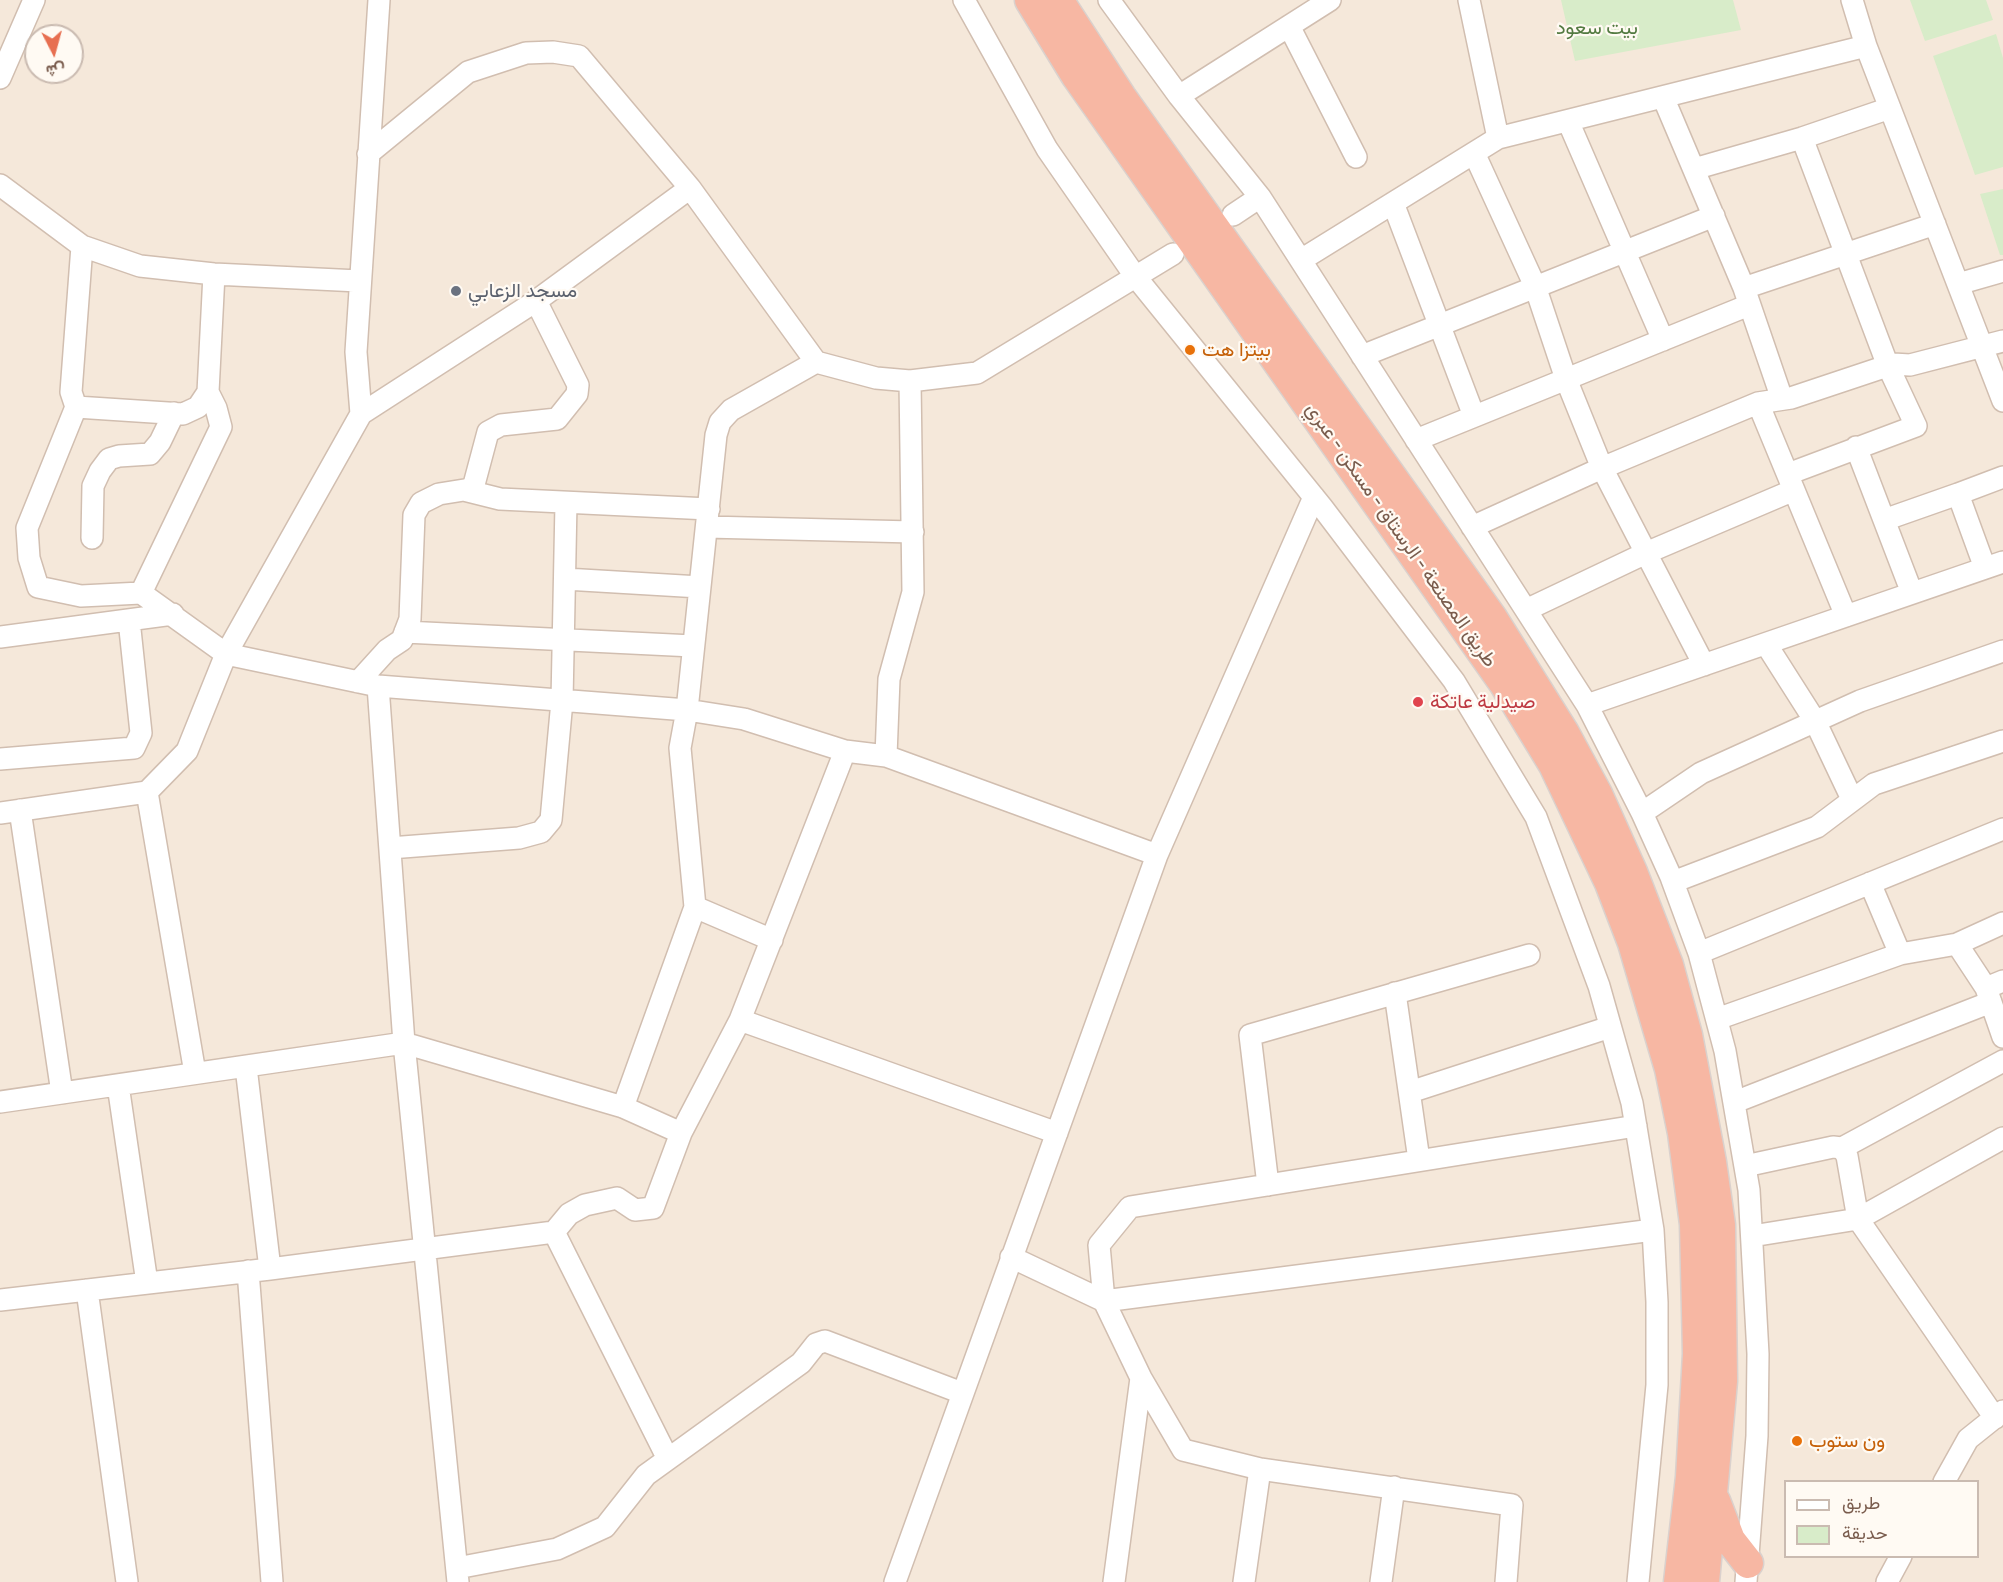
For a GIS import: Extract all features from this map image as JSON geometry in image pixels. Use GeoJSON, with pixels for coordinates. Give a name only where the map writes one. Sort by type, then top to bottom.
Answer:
{"type":"FeatureCollection","features":[{"type":"Feature","properties":{"kind":"highway","name":"طريق المصنعة - الرستاق - مسكن - عبري"},"geometry":{"type":"LineString","coordinates":[[1030,0],[1076,75],[1499,674],[1554,765],[1610,883],[1634,943],[1670,1069],[1683,1134],[1695,1224],[1698,1354],[1691,1477],[1679,1582]]}},
{"type":"Feature","properties":{"kind":"highway","name":"طريق المصنعة - الرستاق - مسكن - عبري"},"geometry":{"type":"LineString","coordinates":[[1058,0],[1121,97],[1492,618],[1564,733],[1597,794],[1623,851],[1668,965],[1678,999],[1696,1073],[1720,1225],[1723,1350],[1713,1495],[1704,1582]]}},
{"type":"Feature","properties":{"kind":"highway"},"geometry":{"type":"LineString","coordinates":[[1713,1495],[1747,1573]]}},
{"type":"Feature","properties":{"kind":"street"},"geometry":{"type":"LineString","coordinates":[[0,78],[34,0]]}},
{"type":"Feature","properties":{"kind":"street"},"geometry":{"type":"LineString","coordinates":[[361,414],[356,352],[359,281],[379,0]]}},
{"type":"Feature","properties":{"kind":"street"},"geometry":{"type":"LineString","coordinates":[[964,0],[1047,149],[1135,276],[1314,497],[1454,681],[1536,817],[1599,986],[1636,1126],[1653,1230],[1657,1302],[1657,1385],[1638,1582]]}},
{"type":"Feature","properties":{"kind":"street"},"geometry":{"type":"LineString","coordinates":[[1109,0],[1179,96],[1260,197],[1526,609],[1587,705],[1642,813],[1673,882],[1699,953],[1717,1019],[1735,1102],[1745,1166],[1752,1236],[1758,1354],[1757,1425],[1747,1573]]}},
{"type":"Feature","properties":{"kind":"street"},"geometry":{"type":"LineString","coordinates":[[1179,96],[1330,0]]}},
{"type":"Feature","properties":{"kind":"street"},"geometry":{"type":"LineString","coordinates":[[1469,0],[1498,138]]}},
{"type":"Feature","properties":{"kind":"street"},"geometry":{"type":"LineString","coordinates":[[1852,0],[1866,46],[2003,401]]}},
{"type":"Feature","properties":{"kind":"street"},"geometry":{"type":"LineString","coordinates":[[1289,26],[1356,157]]}},
{"type":"Feature","properties":{"kind":"street"},"geometry":{"type":"LineString","coordinates":[[1301,261],[1498,138],[1866,46]]}},
{"type":"Feature","properties":{"kind":"street"},"geometry":{"type":"LineString","coordinates":[[368,154],[468,72],[526,53],[553,52],[579,56],[690,188],[816,362],[876,378],[910,381],[977,373],[1173,254]]}},
{"type":"Feature","properties":{"kind":"street"},"geometry":{"type":"LineString","coordinates":[[1663,97],[1747,297],[1782,399]]}},
{"type":"Feature","properties":{"kind":"street"},"geometry":{"type":"LineString","coordinates":[[1694,169],[1802,138],[1890,108]]}},
{"type":"Feature","properties":{"kind":"street"},"geometry":{"type":"LineString","coordinates":[[1568,121],[1663,340]]}},
{"type":"Feature","properties":{"kind":"street"},"geometry":{"type":"LineString","coordinates":[[1526,609],[1791,482],[1856,447],[1916,426],[1888,366],[1802,138]]}},
{"type":"Feature","properties":{"kind":"street"},"geometry":{"type":"LineString","coordinates":[[1474,153],[1535,286],[1566,379],[1602,468],[1704,665]]}},
{"type":"Feature","properties":{"kind":"street"},"geometry":{"type":"LineString","coordinates":[[0,185],[82,246],[140,266],[213,274],[359,281]]}},
{"type":"Feature","properties":{"kind":"street"},"geometry":{"type":"LineString","coordinates":[[62,1093],[10,812],[147,792],[188,751],[226,654],[361,414],[536,301],[690,188]]}},
{"type":"Feature","properties":{"kind":"street"},"geometry":{"type":"LineString","coordinates":[[1233,215],[1260,197]]}},
{"type":"Feature","properties":{"kind":"street"},"geometry":{"type":"LineString","coordinates":[[1393,203],[1441,324],[1474,416]]}},
{"type":"Feature","properties":{"kind":"street"},"geometry":{"type":"LineString","coordinates":[[1362,356],[1714,216]]}},
{"type":"Feature","properties":{"kind":"street"},"geometry":{"type":"LineString","coordinates":[[1416,440],[1663,340],[1747,297],[1846,254],[1935,224]]}},
{"type":"Feature","properties":{"kind":"street"},"geometry":{"type":"LineString","coordinates":[[82,246],[71,392],[76,406],[27,528],[29,558],[38,587],[81,596],[141,593],[226,654],[368,684],[687,710],[744,719],[845,751],[886,756],[1156,855]]}},
{"type":"Feature","properties":{"kind":"street"},"geometry":{"type":"LineString","coordinates":[[1958,284],[2003,271]]}},
{"type":"Feature","properties":{"kind":"street"},"geometry":{"type":"LineString","coordinates":[[141,593],[221,427],[216,408],[208,392],[213,274]]}},
{"type":"Feature","properties":{"kind":"street"},"geometry":{"type":"LineString","coordinates":[[472,492],[488,432],[501,425],[557,419],[578,389],[536,301]]}},
{"type":"Feature","properties":{"kind":"street"},"geometry":{"type":"LineString","coordinates":[[1472,527],[1602,468],[1758,403],[1782,399],[1888,366],[1910,365],[2003,341]]}},
{"type":"Feature","properties":{"kind":"street"},"geometry":{"type":"LineString","coordinates":[[622,1107],[695,907],[680,748],[687,710],[716,435],[720,422],[731,410],[816,362]]}},
{"type":"Feature","properties":{"kind":"street"},"geometry":{"type":"LineString","coordinates":[[886,756],[889,679],[913,592],[910,381]]}},
{"type":"Feature","properties":{"kind":"street"},"geometry":{"type":"LineString","coordinates":[[76,406],[183,414],[198,407],[208,392]]}},
{"type":"Feature","properties":{"kind":"street"},"geometry":{"type":"LineString","coordinates":[[1758,403],[1846,616]]}},
{"type":"Feature","properties":{"kind":"street"},"geometry":{"type":"LineString","coordinates":[[92,538],[93,486],[100,471],[109,459],[118,456],[150,454],[160,442],[174,413]]}},
{"type":"Feature","properties":{"kind":"street"},"geometry":{"type":"LineString","coordinates":[[1856,447],[1912,593]]}},
{"type":"Feature","properties":{"kind":"street"},"geometry":{"type":"LineString","coordinates":[[1884,520],[2003,477]]}},
{"type":"Feature","properties":{"kind":"street"},"geometry":{"type":"LineString","coordinates":[[913,532],[708,518],[566,503],[500,499],[455,489],[421,503],[414,515],[410,619],[402,640],[387,650],[368,684],[390,848],[404,1043],[457,1575],[557,1549],[605,1527],[646,1474],[801,1363],[816,1344],[825,1341],[962,1393]]}},
{"type":"Feature","properties":{"kind":"street"},"geometry":{"type":"LineString","coordinates":[[1587,705],[1994,565],[1958,494]]}},
{"type":"Feature","properties":{"kind":"street"},"geometry":{"type":"LineString","coordinates":[[895,1582],[1156,855],[1314,497]]}},
{"type":"Feature","properties":{"kind":"street"},"geometry":{"type":"LineString","coordinates":[[390,848],[519,838],[542,832],[551,820],[562,701],[566,503]]}},
{"type":"Feature","properties":{"kind":"street"},"geometry":{"type":"LineString","coordinates":[[565,579],[700,587]]}},
{"type":"Feature","properties":{"kind":"street"},"geometry":{"type":"LineString","coordinates":[[0,637],[173,614]]}},
{"type":"Feature","properties":{"kind":"street"},"geometry":{"type":"LineString","coordinates":[[0,759],[134,748],[141,733],[129,620]]}},
{"type":"Feature","properties":{"kind":"street"},"geometry":{"type":"LineString","coordinates":[[405,632],[693,646]]}},
{"type":"Feature","properties":{"kind":"street"},"geometry":{"type":"LineString","coordinates":[[1766,644],[1815,722],[1852,799]]}},
{"type":"Feature","properties":{"kind":"street"},"geometry":{"type":"LineString","coordinates":[[1642,813],[1701,773],[1860,701],[2003,651]]}},
{"type":"Feature","properties":{"kind":"street"},"geometry":{"type":"LineString","coordinates":[[1673,882],[1817,827],[1874,784],[2003,741]]}},
{"type":"Feature","properties":{"kind":"street"},"geometry":{"type":"LineString","coordinates":[[0,1300],[270,1269],[554,1232],[569,1214],[585,1205],[617,1198],[635,1210],[653,1208],[681,1133],[740,1020],[845,751]]}},
{"type":"Feature","properties":{"kind":"street"},"geometry":{"type":"LineString","coordinates":[[147,792],[195,1074]]}},
{"type":"Feature","properties":{"kind":"street"},"geometry":{"type":"LineString","coordinates":[[1699,953],[2003,829]]}},
{"type":"Feature","properties":{"kind":"street"},"geometry":{"type":"LineString","coordinates":[[1870,883],[1900,954]]}},
{"type":"Feature","properties":{"kind":"street"},"geometry":{"type":"LineString","coordinates":[[695,907],[772,940]]}},
{"type":"Feature","properties":{"kind":"street"},"geometry":{"type":"LineString","coordinates":[[1717,1019],[1900,954],[1958,944],[2003,923]]}},
{"type":"Feature","properties":{"kind":"street"},"geometry":{"type":"LineString","coordinates":[[1958,944],[1993,990],[2003,1037]]}},
{"type":"Feature","properties":{"kind":"street"},"geometry":{"type":"LineString","coordinates":[[1269,1185],[1251,1035],[1529,955]]}},
{"type":"Feature","properties":{"kind":"street"},"geometry":{"type":"LineString","coordinates":[[1735,1102],[1993,990]]}},
{"type":"Feature","properties":{"kind":"street"},"geometry":{"type":"LineString","coordinates":[[1395,993],[1419,1160]]}},
{"type":"Feature","properties":{"kind":"street"},"geometry":{"type":"LineString","coordinates":[[740,1020],[1057,1133]]}},
{"type":"Feature","properties":{"kind":"street"},"geometry":{"type":"LineString","coordinates":[[1410,1092],[1610,1027]]}},
{"type":"Feature","properties":{"kind":"street"},"geometry":{"type":"LineString","coordinates":[[0,1102],[404,1043],[622,1107],[681,1133]]}},
{"type":"Feature","properties":{"kind":"street"},"geometry":{"type":"LineString","coordinates":[[1745,1166],[1837,1147],[1842,1148],[2003,1061]]}},
{"type":"Feature","properties":{"kind":"street"},"geometry":{"type":"LineString","coordinates":[[246,1067],[270,1269]]}},
{"type":"Feature","properties":{"kind":"street"},"geometry":{"type":"LineString","coordinates":[[118,1085],[147,1283]]}},
{"type":"Feature","properties":{"kind":"street"},"geometry":{"type":"LineString","coordinates":[[1506,1582],[1512,1505],[1260,1469],[1183,1450],[1141,1378],[1104,1301],[1099,1245],[1130,1207],[1636,1126]]}},
{"type":"Feature","properties":{"kind":"street"},"geometry":{"type":"LineString","coordinates":[[1752,1236],[1858,1219],[2003,1138]]}},
{"type":"Feature","properties":{"kind":"street"},"geometry":{"type":"LineString","coordinates":[[1842,1148],[1846,1156],[1858,1219],[1999,1415],[1968,1439],[1945,1480]]}},
{"type":"Feature","properties":{"kind":"street"},"geometry":{"type":"LineString","coordinates":[[1011,1257],[1104,1301],[1653,1230]]}},
{"type":"Feature","properties":{"kind":"street"},"geometry":{"type":"LineString","coordinates":[[554,1232],[668,1459]]}},
{"type":"Feature","properties":{"kind":"street"},"geometry":{"type":"LineString","coordinates":[[248,1270],[272,1582]]}},
{"type":"Feature","properties":{"kind":"street"},"geometry":{"type":"LineString","coordinates":[[87,1290],[127,1582]]}},
{"type":"Feature","properties":{"kind":"street"},"geometry":{"type":"LineString","coordinates":[[1114,1582],[1141,1378]]}},
{"type":"Feature","properties":{"kind":"street"},"geometry":{"type":"LineString","coordinates":[[1244,1582],[1260,1469]]}},
{"type":"Feature","properties":{"kind":"street"},"geometry":{"type":"LineString","coordinates":[[1381,1582],[1394,1487]]}},
{"type":"Feature","properties":{"kind":"street"},"geometry":{"type":"LineString","coordinates":[[1887,1582],[1900,1558]]}},
{"type":"Feature","properties":{"kind":"shaded area"},"geometry":{"type":"Polygon","coordinates":[[[0,0],[2003,0],[2003,1582],[0,1582],[0,0]]]}},
{"type":"Feature","properties":{"kind":"green space","name":"بيت سعود"},"geometry":{"type":"Polygon","coordinates":[[[1561,0],[1733,0],[1741,30],[1575,61],[1561,0]]]}},
{"type":"Feature","properties":{"kind":"green space"},"geometry":{"type":"Polygon","coordinates":[[[1910,0],[1986,0],[1993,20],[1925,41],[1910,0]]]}},
{"type":"Feature","properties":{"kind":"green space"},"geometry":{"type":"Polygon","coordinates":[[[1996,34],[2003,58],[2003,167],[1975,175],[1933,56],[1996,34]]]}},
{"type":"Feature","properties":{"kind":"green space"},"geometry":{"type":"Polygon","coordinates":[[[2003,189],[2003,255],[2000,255],[1980,194],[2003,189]]]}},
{"type":"Feature","properties":{"kind":"place","name":"مسجد الزعابي"},"geometry":{"type":"Point","coordinates":[456,291]}},
{"type":"Feature","properties":{"kind":"place","name":"بيتزا هت"},"geometry":{"type":"Point","coordinates":[1190,350]}},
{"type":"Feature","properties":{"kind":"place","name":"صيدلية عاتكة"},"geometry":{"type":"Point","coordinates":[1418,702]}},
{"type":"Feature","properties":{"kind":"place","name":"ون ستوب"},"geometry":{"type":"Point","coordinates":[1797,1441]}}]}
